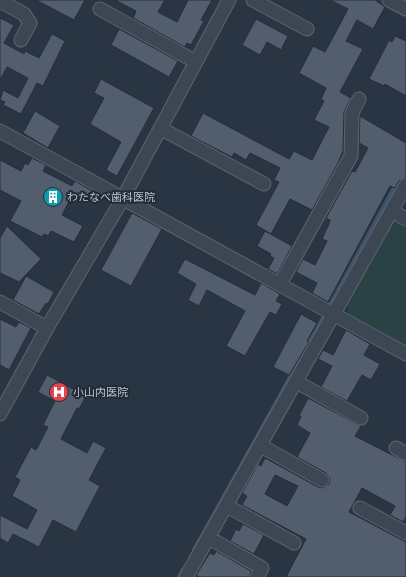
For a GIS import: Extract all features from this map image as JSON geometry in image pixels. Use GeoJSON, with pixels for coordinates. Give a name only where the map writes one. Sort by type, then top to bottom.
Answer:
{"type":"FeatureCollection","features":[{"type":"Feature","properties":{"kind":"street"},"geometry":{"type":"LineString","coordinates":[[0,414],[47,328],[123,198],[229,0]]}},
{"type":"Feature","properties":{"kind":"street"},"geometry":{"type":"LineString","coordinates":[[253,0],[307,29]]}},
{"type":"Feature","properties":{"kind":"street"},"geometry":{"type":"LineString","coordinates":[[390,0],[406,9]]}},
{"type":"Feature","properties":{"kind":"street"},"geometry":{"type":"LineString","coordinates":[[0,1],[24,14],[30,23],[21,40]]}},
{"type":"Feature","properties":{"kind":"street"},"geometry":{"type":"LineString","coordinates":[[100,9],[196,62]]}},
{"type":"Feature","properties":{"kind":"street"},"geometry":{"type":"LineString","coordinates":[[280,284],[351,156],[352,113],[359,99]]}},
{"type":"Feature","properties":{"kind":"street"},"geometry":{"type":"LineString","coordinates":[[160,128],[264,184]]}},
{"type":"Feature","properties":{"kind":"street"},"geometry":{"type":"LineString","coordinates":[[0,131],[406,354]]}},
{"type":"Feature","properties":{"kind":"street"},"geometry":{"type":"LineString","coordinates":[[186,577],[261,446],[406,185]]}},
{"type":"Feature","properties":{"kind":"street"},"geometry":{"type":"LineString","coordinates":[[392,211],[406,218]]}},
{"type":"Feature","properties":{"kind":"street"},"geometry":{"type":"LineString","coordinates":[[0,302],[47,328]]}},
{"type":"Feature","properties":{"kind":"street"},"geometry":{"type":"LineString","coordinates":[[296,382],[361,418]]}},
{"type":"Feature","properties":{"kind":"street"},"geometry":{"type":"LineString","coordinates":[[261,446],[322,480]]}},
{"type":"Feature","properties":{"kind":"street"},"geometry":{"type":"LineString","coordinates":[[227,506],[294,543]]}},
{"type":"Feature","properties":{"kind":"street"},"geometry":{"type":"LineString","coordinates":[[360,508],[406,533]]}},
{"type":"Feature","properties":{"kind":"street"},"geometry":{"type":"LineString","coordinates":[[209,538],[262,568],[257,577]]}},
{"type":"Feature","properties":{"kind":"green space"},"geometry":{"type":"Polygon","coordinates":[[[394,219],[406,225],[406,348],[350,317],[347,305],[394,219]]]}},
{"type":"Feature","properties":{"kind":"building"},"geometry":{"type":"Polygon","coordinates":[[[36,0],[85,0],[74,20],[36,0]]]}},
{"type":"Feature","properties":{"kind":"building"},"geometry":{"type":"Polygon","coordinates":[[[115,0],[165,0],[158,12],[177,22],[188,0],[212,0],[201,20],[204,21],[191,45],[187,43],[185,47],[133,18],[136,11],[115,0]]]}},
{"type":"Feature","properties":{"kind":"building"},"geometry":{"type":"Polygon","coordinates":[[[330,0],[375,0],[385,7],[373,29],[357,20],[346,41],[363,49],[340,92],[351,98],[344,112],[343,151],[338,163],[312,210],[290,199],[271,234],[256,225],[279,182],[274,180],[280,168],[250,153],[246,160],[234,153],[232,157],[191,136],[203,113],[289,159],[294,151],[312,160],[329,127],[314,120],[324,101],[321,99],[326,88],[299,73],[313,46],[325,52],[348,9],[330,0]]]}},
{"type":"Feature","properties":{"kind":"building"},"geometry":{"type":"Polygon","coordinates":[[[0,18],[14,25],[4,43],[24,54],[25,51],[39,58],[52,34],[65,41],[43,86],[37,83],[21,114],[3,105],[5,102],[0,100],[3,90],[18,98],[28,78],[7,67],[0,80],[0,18]]]}},
{"type":"Feature","properties":{"kind":"building"},"geometry":{"type":"Polygon","coordinates":[[[256,19],[288,36],[281,50],[267,42],[260,55],[242,45],[256,19]]]}},
{"type":"Feature","properties":{"kind":"building"},"geometry":{"type":"Polygon","coordinates":[[[119,29],[178,61],[169,77],[111,45],[119,29]]]}},
{"type":"Feature","properties":{"kind":"building"},"geometry":{"type":"Polygon","coordinates":[[[395,36],[406,41],[406,96],[385,84],[384,86],[369,79],[389,40],[392,42],[395,36]]]}},
{"type":"Feature","properties":{"kind":"building"},"geometry":{"type":"Polygon","coordinates":[[[101,79],[154,108],[117,176],[106,170],[121,142],[90,124],[104,98],[94,93],[101,79]]]}},
{"type":"Feature","properties":{"kind":"building"},"geometry":{"type":"Polygon","coordinates":[[[35,111],[60,126],[48,148],[23,133],[35,111]]]}},
{"type":"Feature","properties":{"kind":"building"},"geometry":{"type":"Polygon","coordinates":[[[360,116],[406,143],[406,177],[399,181],[395,188],[390,186],[328,302],[312,293],[317,283],[296,272],[303,259],[315,265],[327,241],[322,239],[330,220],[326,218],[352,171],[355,172],[368,148],[359,143],[360,116]]]}},
{"type":"Feature","properties":{"kind":"building","name":"わたなべ歯科医院"},"geometry":{"type":"Polygon","coordinates":[[[32,158],[46,165],[43,171],[72,186],[75,181],[92,191],[88,200],[74,192],[62,215],[83,226],[74,242],[51,231],[48,236],[44,234],[42,237],[10,221],[21,201],[0,190],[0,160],[21,171],[25,163],[28,165],[32,158]]]}},
{"type":"Feature","properties":{"kind":"building"},"geometry":{"type":"Polygon","coordinates":[[[132,213],[162,229],[131,286],[101,270],[132,213]]]}},
{"type":"Feature","properties":{"kind":"building"},"geometry":{"type":"Polygon","coordinates":[[[7,226],[41,259],[19,282],[0,273],[0,238],[7,226]]]}},
{"type":"Feature","properties":{"kind":"building"},"geometry":{"type":"Polygon","coordinates":[[[265,231],[292,246],[277,274],[268,269],[274,258],[270,256],[271,254],[257,246],[265,231]]]}},
{"type":"Feature","properties":{"kind":"building"},"geometry":{"type":"Polygon","coordinates":[[[185,259],[255,295],[261,283],[280,294],[276,301],[282,304],[276,315],[270,312],[245,356],[226,346],[245,311],[207,290],[199,306],[188,300],[196,284],[177,273],[185,259]]]}},
{"type":"Feature","properties":{"kind":"building"},"geometry":{"type":"Polygon","coordinates":[[[26,276],[54,292],[48,304],[46,303],[39,314],[13,300],[26,276]]]}},
{"type":"Feature","properties":{"kind":"building"},"geometry":{"type":"Polygon","coordinates":[[[301,314],[317,323],[307,341],[309,342],[289,375],[273,367],[301,314]]]}},
{"type":"Feature","properties":{"kind":"building"},"geometry":{"type":"Polygon","coordinates":[[[0,319],[16,327],[19,322],[31,328],[9,370],[0,365],[0,319]]]}},
{"type":"Feature","properties":{"kind":"building"},"geometry":{"type":"Polygon","coordinates":[[[346,330],[370,344],[364,355],[380,364],[371,380],[362,375],[347,401],[321,387],[332,366],[318,359],[323,350],[333,355],[346,330]]]}},
{"type":"Feature","properties":{"kind":"building"},"geometry":{"type":"Polygon","coordinates":[[[47,375],[86,396],[79,409],[77,408],[61,439],[87,453],[93,441],[106,448],[89,480],[100,486],[76,532],[53,520],[39,547],[13,534],[8,543],[0,538],[0,515],[27,529],[37,510],[12,496],[20,480],[15,477],[31,447],[36,450],[48,427],[43,425],[55,401],[38,392],[47,375]]]}},
{"type":"Feature","properties":{"kind":"building"},"geometry":{"type":"Polygon","coordinates":[[[308,398],[361,426],[355,436],[406,462],[406,517],[403,522],[390,515],[395,506],[362,488],[349,512],[406,542],[406,577],[286,577],[306,539],[242,505],[247,496],[242,493],[258,464],[261,466],[265,458],[318,487],[323,488],[329,484],[330,479],[326,473],[297,457],[310,433],[297,425],[301,417],[299,416],[308,398]],[[275,475],[265,494],[287,506],[298,486],[275,475]]]}},
{"type":"Feature","properties":{"kind":"building"},"geometry":{"type":"Polygon","coordinates":[[[243,524],[264,535],[254,554],[230,541],[236,529],[239,531],[243,524]]]}},
{"type":"Feature","properties":{"kind":"building"},"geometry":{"type":"Polygon","coordinates":[[[216,551],[251,571],[249,577],[199,577],[196,575],[210,553],[214,555],[216,551]]]}},
{"type":"Feature","properties":{"kind":"waterway"},"geometry":{"type":"LineString","coordinates":[[329,307],[396,184]]}},
{"type":"Feature","properties":{"kind":"waterway"},"geometry":{"type":"LineString","coordinates":[[194,550],[323,318]]}},
{"type":"Feature","properties":{"kind":"waterway"},"geometry":{"type":"LineString","coordinates":[[179,577],[183,570]]}},
{"type":"Feature","properties":{"kind":"place","name":"わたなべ歯科医院"},"geometry":{"type":"Point","coordinates":[53,197]}},
{"type":"Feature","properties":{"kind":"place","name":"小山内医院"},"geometry":{"type":"Point","coordinates":[59,392]}}]}
